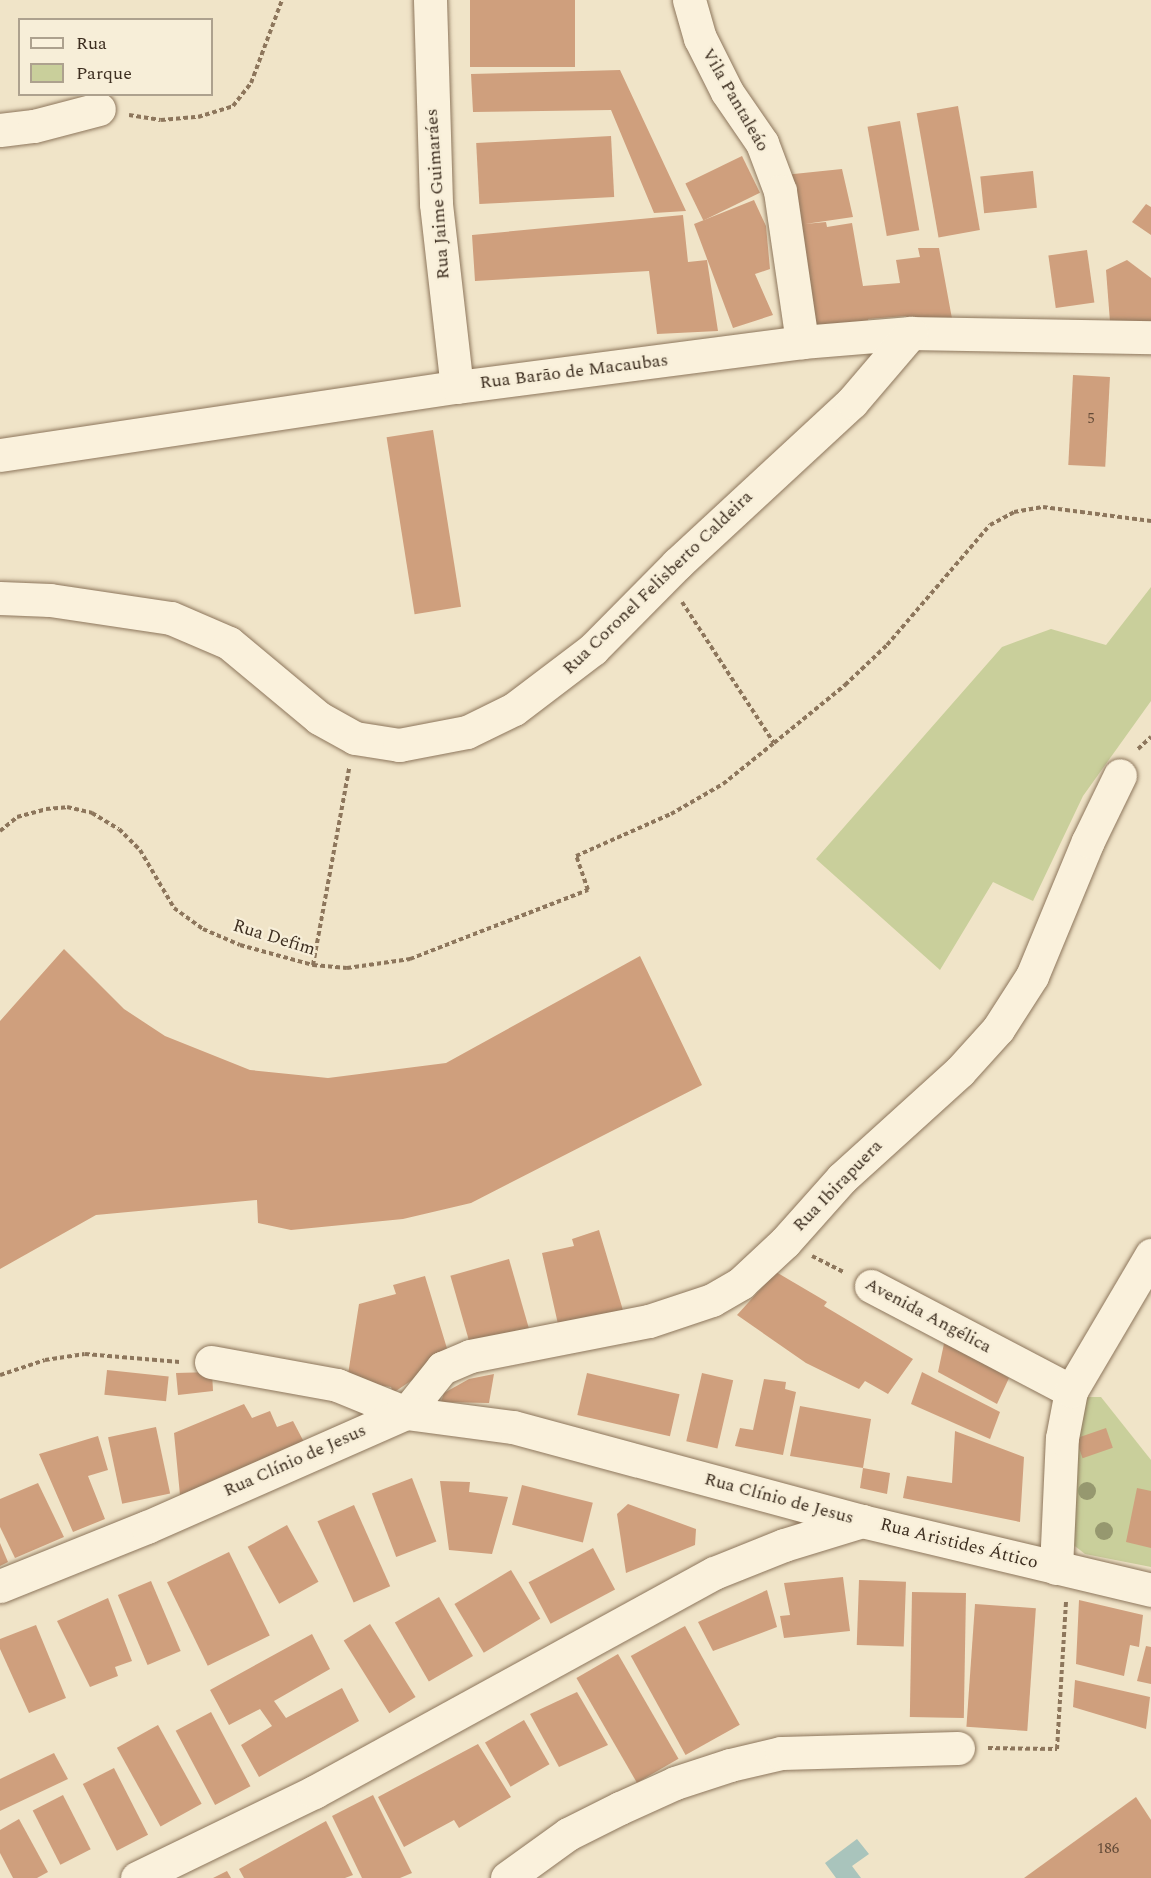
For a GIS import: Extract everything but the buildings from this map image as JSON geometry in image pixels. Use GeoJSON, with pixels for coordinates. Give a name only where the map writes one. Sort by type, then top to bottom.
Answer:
{"type":"FeatureCollection","features":[{"type":"Feature","properties":{"kind":"street","name":"Rua Jaime Guimaráes"},"geometry":{"type":"LineString","coordinates":[[430,0],[436,204],[456,387]]}},
{"type":"Feature","properties":{"kind":"street","name":"Vila Pantaleáo"},"geometry":{"type":"LineString","coordinates":[[689,0],[700,38],[727,92],[762,143],[780,191],[802,342]]}},
{"type":"Feature","properties":{"kind":"street"},"geometry":{"type":"LineString","coordinates":[[0,130],[34,126],[99,109]]}},
{"type":"Feature","properties":{"kind":"street","name":"Rua Barão de Macaubas"},"geometry":{"type":"LineString","coordinates":[[0,455],[456,387],[802,342],[911,333],[1151,337]]}},
{"type":"Feature","properties":{"kind":"street","name":"Rua Coronel Felisberto Caldeira"},"geometry":{"type":"LineString","coordinates":[[0,598],[50,600],[171,618],[229,643],[319,718],[355,738],[399,745],[429,742],[467,732],[514,709],[593,649],[666,576],[852,402],[911,333]]}},
{"type":"Feature","properties":{"kind":"street","name":"Rua Ibirapuera"},"geometry":{"type":"LineString","coordinates":[[406,1413],[442,1368],[470,1356],[570,1338],[684,1311],[741,1283],[784,1242],[842,1178],[960,1071],[998,1029],[1032,976],[1088,841],[1120,775]]}},
{"type":"Feature","properties":{"kind":"street","name":"Rua Aristides Áttico"},"geometry":{"type":"LineString","coordinates":[[1062,1569],[1062,1438],[1071,1391],[1151,1255]]}},
{"type":"Feature","properties":{"kind":"street","name":"Avenida Angélica"},"geometry":{"type":"LineString","coordinates":[[871,1286],[1071,1391]]}},
{"type":"Feature","properties":{"kind":"street"},"geometry":{"type":"LineString","coordinates":[[211,1362],[337,1385],[406,1413]]}},
{"type":"Feature","properties":{"kind":"street","name":"Rua Clínio de Jesus"},"geometry":{"type":"LineString","coordinates":[[0,1586],[147,1527],[406,1413],[513,1427],[862,1521]]}},
{"type":"Feature","properties":{"kind":"street","name":"Rua Clínio de Jesus"},"geometry":{"type":"LineString","coordinates":[[137,1878],[314,1792],[714,1573],[784,1545],[862,1521]]}},
{"type":"Feature","properties":{"kind":"street","name":"Rua Aristides Áttico"},"geometry":{"type":"LineString","coordinates":[[862,1521],[1151,1590]]}},
{"type":"Feature","properties":{"kind":"street"},"geometry":{"type":"LineString","coordinates":[[507,1878],[568,1834],[675,1783],[730,1765],[782,1753],[958,1748]]}},
{"type":"Feature","properties":{"kind":"path"},"geometry":{"type":"LineString","coordinates":[[99,109],[160,120],[198,117],[233,106],[251,83],[282,0]]}},
{"type":"Feature","properties":{"kind":"path"},"geometry":{"type":"LineString","coordinates":[[666,576],[774,743],[845,685],[887,645],[990,525],[1014,512],[1043,507],[1151,521]]}},
{"type":"Feature","properties":{"kind":"path"},"geometry":{"type":"LineString","coordinates":[[313,965],[355,738]]}},
{"type":"Feature","properties":{"kind":"path","name":"Rua Defim"},"geometry":{"type":"LineString","coordinates":[[0,831],[17,817],[46,809],[67,807],[92,813],[119,829],[140,850],[174,908],[203,929],[240,945],[313,965],[347,968],[410,959],[588,890],[576,856],[671,814],[723,784],[774,743]]}},
{"type":"Feature","properties":{"kind":"path","name":"Avenida Angélica"},"geometry":{"type":"LineString","coordinates":[[784,1242],[871,1286]]}},
{"type":"Feature","properties":{"kind":"path"},"geometry":{"type":"LineString","coordinates":[[0,1375],[45,1360],[86,1354],[166,1362],[211,1362]]}},
{"type":"Feature","properties":{"kind":"path"},"geometry":{"type":"LineString","coordinates":[[958,1748],[1057,1749],[1062,1569]]}},
{"type":"Feature","properties":{"kind":"green space"},"geometry":{"type":"Polygon","coordinates":[[[1151,587],[1151,701],[1083,796],[1033,901],[993,882],[940,970],[816,859],[1002,647],[1051,629],[1106,645],[1151,587]]]}},
{"type":"Feature","properties":{"kind":"green space"},"geometry":{"type":"Polygon","coordinates":[[[1082,1397],[1101,1397],[1151,1460],[1151,1567],[1085,1554],[1071,1543],[1068,1516],[1082,1397]]]}},
{"type":"Feature","properties":{"kind":"water"},"geometry":{"type":"Polygon","coordinates":[[[857,1839],[869,1854],[852,1866],[861,1878],[836,1878],[825,1863],[857,1839]]]}}]}
